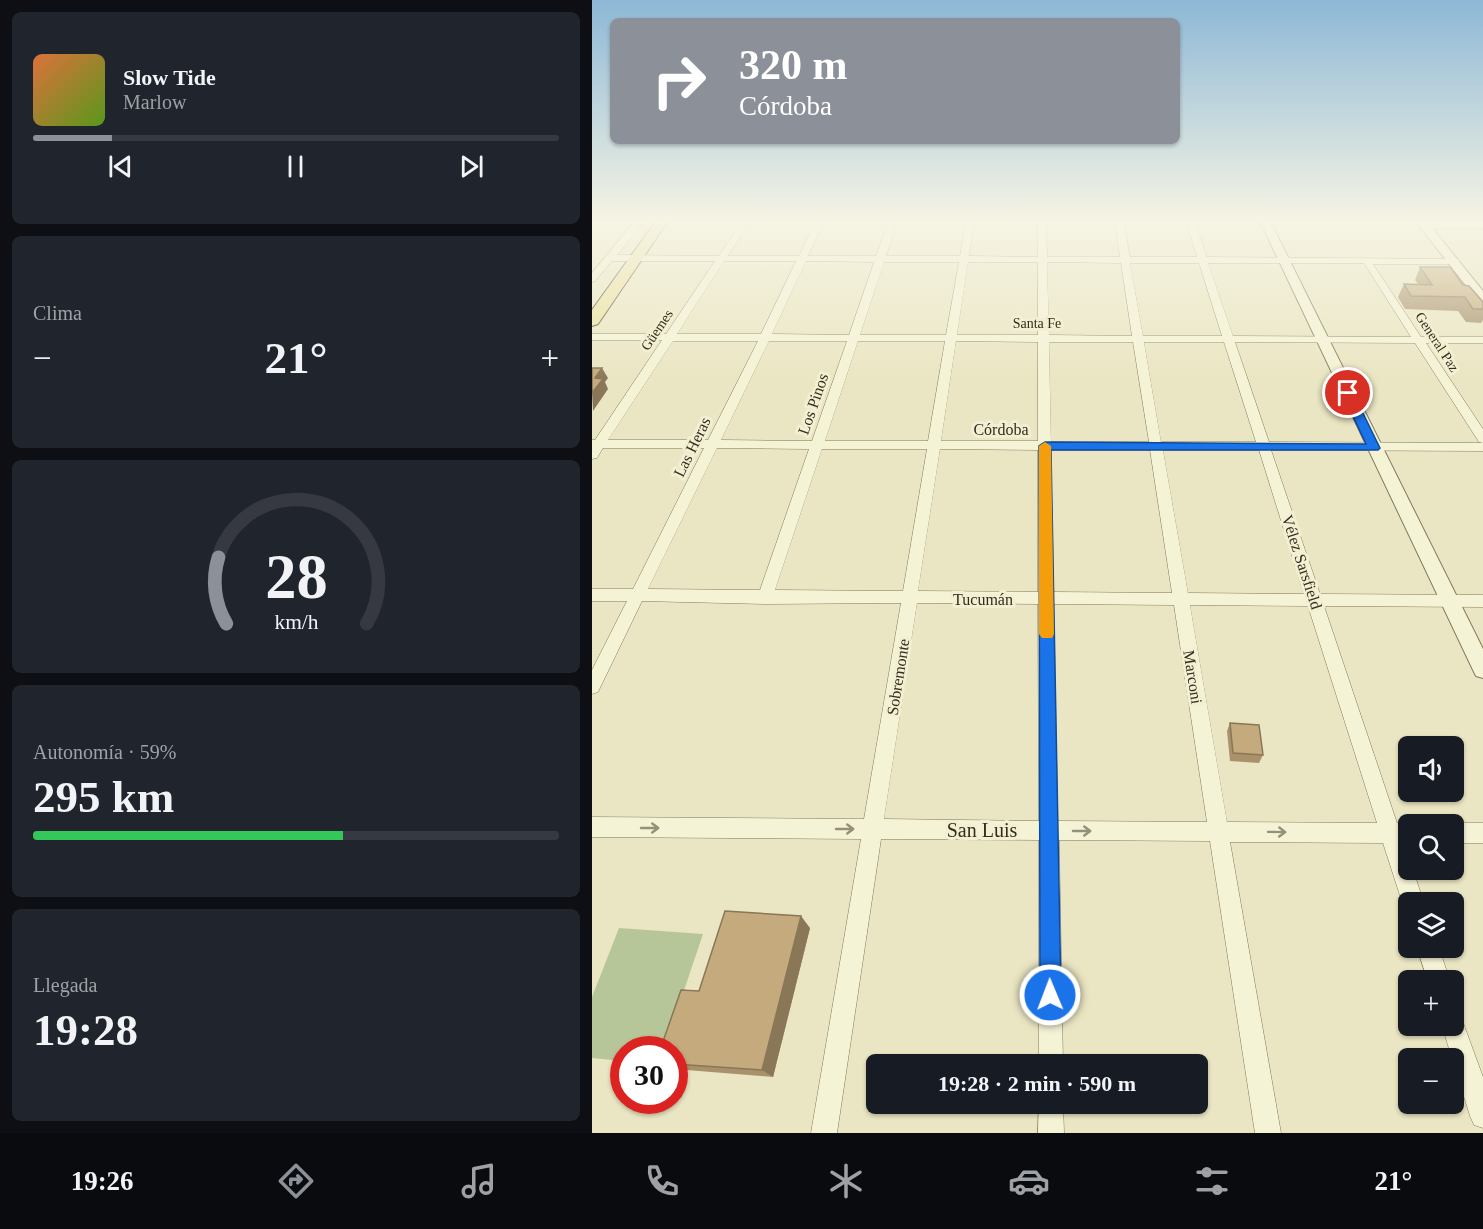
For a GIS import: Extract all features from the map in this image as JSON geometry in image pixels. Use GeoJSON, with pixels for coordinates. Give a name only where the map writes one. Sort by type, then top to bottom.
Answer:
{"type":"FeatureCollection","features":[{"type":"Feature","properties":{"kind":"main road"},"geometry":{"type":"LineString","coordinates":[[592,301],[612,274]]}},
{"type":"Feature","properties":{"kind":"main road"},"geometry":{"type":"LineString","coordinates":[[592,321],[616,274]]}},
{"type":"Feature","properties":{"kind":"street","name":"Güemes"},"geometry":{"type":"LineString","coordinates":[[594,448],[712,274]]}},
{"type":"Feature","properties":{"kind":"street","name":"Las Heras"},"geometry":{"type":"LineString","coordinates":[[592,687],[795,274]]}},
{"type":"Feature","properties":{"kind":"street","name":"Los Pinos"},"geometry":{"type":"LineString","coordinates":[[765,598],[875,274]]}},
{"type":"Feature","properties":{"kind":"street","name":"Sobremonte"},"geometry":{"type":"LineString","coordinates":[[824,1133],[962,274]]}},
{"type":"Feature","properties":{"kind":"street"},"geometry":{"type":"LineString","coordinates":[[1042,274],[1051,1054]]}},
{"type":"Feature","properties":{"kind":"street","name":"Marconi"},"geometry":{"type":"LineString","coordinates":[[1127,274],[1268,1133]]}},
{"type":"Feature","properties":{"kind":"street","name":"Vélez Sarsfield"},"geometry":{"type":"LineString","coordinates":[[1207,274],[1315,601],[1398,830]]}},
{"type":"Feature","properties":{"kind":"street"},"geometry":{"type":"LineString","coordinates":[[1290,274],[1483,670]]}},
{"type":"Feature","properties":{"kind":"street","name":"General Paz"},"geometry":{"type":"LineString","coordinates":[[1375,274],[1483,439]]}},
{"type":"Feature","properties":{"kind":"street"},"geometry":{"type":"LineString","coordinates":[[1463,274],[1483,299]]}},
{"type":"Feature","properties":{"kind":"street","name":"Santa Fe"},"geometry":{"type":"LineString","coordinates":[[592,337],[1483,340]]}},
{"type":"Feature","properties":{"kind":"street","name":"Córdoba"},"geometry":{"type":"LineString","coordinates":[[594,448],[712,444],[1483,447]]}},
{"type":"Feature","properties":{"kind":"street","name":"Tucumán"},"geometry":{"type":"LineString","coordinates":[[592,595],[910,599],[1483,601]]}},
{"type":"Feature","properties":{"kind":"street","name":"San Luis"},"geometry":{"type":"LineString","coordinates":[[592,827],[1398,833]]}},
{"type":"Feature","properties":{"kind":"street"},"geometry":{"type":"LineString","coordinates":[[1464,833],[1483,833]]}},
{"type":"Feature","properties":{"kind":"street"},"geometry":{"type":"LineString","coordinates":[[1457,1036],[1483,1116]]}},
{"type":"Feature","properties":{"kind":"street"},"geometry":{"type":"LineString","coordinates":[[1051,1114],[1051,1133]]}},
{"type":"Feature","properties":{"kind":"green space"},"geometry":{"type":"Polygon","coordinates":[[[619,928],[703,934],[669,1036],[610,1036],[610,1060],[592,1058],[592,997],[619,928]]]}},
{"type":"Feature","properties":{"kind":"building"},"geometry":{"type":"Polygon","coordinates":[[[1425,274],[1455,274],[1463,285],[1469,286],[1483,302],[1483,309],[1473,309],[1465,297],[1411,296],[1404,284],[1432,285],[1425,274]]]}},
{"type":"Feature","properties":{"kind":"building"},"geometry":{"type":"Polygon","coordinates":[[[592,368],[602,368],[595,378],[603,379],[592,393],[592,368]]]}},
{"type":"Feature","properties":{"kind":"building"},"geometry":{"type":"Polygon","coordinates":[[[1230,723],[1259,725],[1263,755],[1233,753],[1230,723]]]}},
{"type":"Feature","properties":{"kind":"building"},"geometry":{"type":"Polygon","coordinates":[[[725,911],[801,916],[762,1070],[688,1065],[688,1036],[665,1036],[681,990],[699,991],[725,911]]]}},
{"type":"Feature","properties":{"kind":"slow traffic"},"geometry":{"type":"LineString","coordinates":[[1045,446],[1047,634]]}},
{"type":"Feature","properties":{"kind":"route"},"geometry":{"type":"LineString","coordinates":[[1050,995],[1045,446],[1374,448],[1348,393]]}}]}
